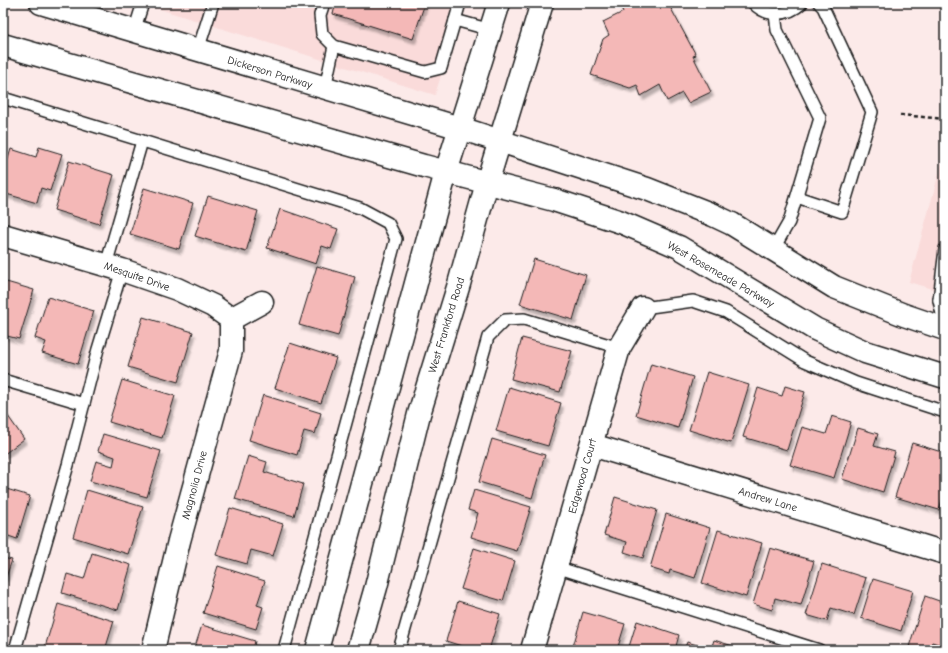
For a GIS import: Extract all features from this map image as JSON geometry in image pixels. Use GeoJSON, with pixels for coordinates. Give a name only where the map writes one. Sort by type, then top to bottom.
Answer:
{"type":"FeatureCollection","features":[{"type":"Feature","properties":{"kind":"main road","name":"Dickerson Parkway"},"geometry":{"type":"LineString","coordinates":[[41,3],[500,141]]}},
{"type":"Feature","properties":{"kind":"main road"},"geometry":{"type":"LineString","coordinates":[[317,650],[446,172],[499,3]]}},
{"type":"Feature","properties":{"kind":"main road","name":"West Frankford Road"},"geometry":{"type":"LineString","coordinates":[[358,650],[376,587],[419,414],[542,3]]}},
{"type":"Feature","properties":{"kind":"main road"},"geometry":{"type":"LineString","coordinates":[[3,45],[446,172]]}},
{"type":"Feature","properties":{"kind":"main road"},"geometry":{"type":"LineString","coordinates":[[500,141],[647,189],[698,209],[732,224],[834,287],[904,315],[945,329]]}},
{"type":"Feature","properties":{"kind":"main road","name":"West Rosemeade Parkway"},"geometry":{"type":"LineString","coordinates":[[446,172],[554,200],[621,222],[679,247],[815,328],[865,352],[945,377]]}},
{"type":"Feature","properties":{"kind":"main road","name":"Mesquite Drive"},"geometry":{"type":"LineString","coordinates":[[3,235],[114,267],[177,289],[213,306],[231,319]]}},
{"type":"Feature","properties":{"kind":"main road"},"geometry":{"type":"LineString","coordinates":[[231,319],[262,302]]}},
{"type":"Feature","properties":{"kind":"main road","name":"Edgewood Court"},"geometry":{"type":"LineString","coordinates":[[532,650],[619,348],[643,308]]}},
{"type":"Feature","properties":{"kind":"main road","name":"Magnolia Drive"},"geometry":{"type":"LineString","coordinates":[[153,650],[179,541],[231,352],[231,319]]}},
{"type":"Feature","properties":{"kind":"main road","name":"Andrew Lane"},"geometry":{"type":"LineString","coordinates":[[592,445],[945,553]]}},
{"type":"Feature","properties":{"kind":"lane"},"geometry":{"type":"LineString","coordinates":[[134,31],[143,3]]}},
{"type":"Feature","properties":{"kind":"lane"},"geometry":{"type":"LineString","coordinates":[[198,50],[213,3]]}},
{"type":"Feature","properties":{"kind":"lane"},"geometry":{"type":"LineString","coordinates":[[324,3],[320,14],[322,34],[334,46],[425,72],[441,68],[460,3]]}},
{"type":"Feature","properties":{"kind":"lane"},"geometry":{"type":"LineString","coordinates":[[753,3],[757,7],[775,14],[794,10],[802,3]]}},
{"type":"Feature","properties":{"kind":"lane"},"geometry":{"type":"LineString","coordinates":[[796,197],[842,212],[872,112],[824,7],[819,3]]}},
{"type":"Feature","properties":{"kind":"lane"},"geometry":{"type":"LineString","coordinates":[[773,250],[789,222],[820,118],[777,30],[775,14]]}},
{"type":"Feature","properties":{"kind":"lane"},"geometry":{"type":"LineString","coordinates":[[455,20],[491,30]]}},
{"type":"Feature","properties":{"kind":"lane"},"geometry":{"type":"LineString","coordinates":[[325,88],[334,46]]}},
{"type":"Feature","properties":{"kind":"lane"},"geometry":{"type":"LineString","coordinates":[[3,98],[360,208],[388,223],[396,239],[284,650]]}},
{"type":"Feature","properties":{"kind":"lane"},"geometry":{"type":"LineString","coordinates":[[15,650],[84,404],[142,141]]}},
{"type":"Feature","properties":{"kind":"lane"},"geometry":{"type":"LineString","coordinates":[[945,248],[939,300],[945,329]]}},
{"type":"Feature","properties":{"kind":"lane"},"geometry":{"type":"LineString","coordinates":[[939,300],[945,288]]}},
{"type":"Feature","properties":{"kind":"lane"},"geometry":{"type":"LineString","coordinates":[[643,308],[693,301],[726,312],[805,361],[856,383],[945,412]]}},
{"type":"Feature","properties":{"kind":"lane"},"geometry":{"type":"LineString","coordinates":[[399,650],[488,337],[505,320],[524,319],[619,348]]}},
{"type":"Feature","properties":{"kind":"lane"},"geometry":{"type":"LineString","coordinates":[[3,380],[84,404]]}},
{"type":"Feature","properties":{"kind":"lane"},"geometry":{"type":"LineString","coordinates":[[556,567],[819,650]]}},
{"type":"Feature","properties":{"kind":"path"},"geometry":{"type":"LineString","coordinates":[[900,115],[945,119]]}},
{"type":"Feature","properties":{"kind":"shaded area"},"geometry":{"type":"Polygon","coordinates":[[[140,3],[463,3],[435,95],[140,3]]]}},
{"type":"Feature","properties":{"kind":"shaded area"},"geometry":{"type":"Polygon","coordinates":[[[945,151],[945,293],[909,282],[945,151]]]}},
{"type":"Feature","properties":{"kind":"building"},"geometry":{"type":"Polygon","coordinates":[[[336,3],[425,3],[413,39],[333,14],[336,3]]]}},
{"type":"Feature","properties":{"kind":"building"},"geometry":{"type":"Polygon","coordinates":[[[619,3],[657,3],[658,5],[668,3],[696,55],[693,56],[711,92],[688,103],[682,93],[667,101],[660,85],[641,96],[637,85],[630,88],[591,75],[603,39],[609,35],[603,22],[623,12],[619,3]]]}},
{"type":"Feature","properties":{"kind":"building"},"geometry":{"type":"Polygon","coordinates":[[[39,147],[62,154],[50,191],[41,188],[37,203],[3,193],[3,175],[11,149],[36,157],[39,147]]]}},
{"type":"Feature","properties":{"kind":"building"},"geometry":{"type":"Polygon","coordinates":[[[69,161],[114,175],[99,224],[54,210],[69,161]]]}},
{"type":"Feature","properties":{"kind":"building"},"geometry":{"type":"Polygon","coordinates":[[[144,188],[193,203],[179,249],[130,234],[144,188]]]}},
{"type":"Feature","properties":{"kind":"building"},"geometry":{"type":"Polygon","coordinates":[[[208,196],[258,211],[246,252],[195,236],[208,196]]]}},
{"type":"Feature","properties":{"kind":"building"},"geometry":{"type":"Polygon","coordinates":[[[280,209],[338,229],[331,249],[322,246],[316,264],[267,248],[280,209]]]}},
{"type":"Feature","properties":{"kind":"building"},"geometry":{"type":"Polygon","coordinates":[[[534,259],[586,275],[573,320],[520,304],[534,259]]]}},
{"type":"Feature","properties":{"kind":"building"},"geometry":{"type":"Polygon","coordinates":[[[317,266],[355,277],[338,336],[299,325],[317,266]]]}},
{"type":"Feature","properties":{"kind":"building"},"geometry":{"type":"Polygon","coordinates":[[[3,281],[34,290],[19,339],[3,335],[3,281]]]}},
{"type":"Feature","properties":{"kind":"building"},"geometry":{"type":"Polygon","coordinates":[[[48,297],[94,311],[78,364],[42,353],[46,342],[35,338],[48,297]]]}},
{"type":"Feature","properties":{"kind":"building"},"geometry":{"type":"Polygon","coordinates":[[[143,317],[193,332],[178,382],[128,367],[143,317]]]}},
{"type":"Feature","properties":{"kind":"building"},"geometry":{"type":"Polygon","coordinates":[[[522,338],[572,351],[560,392],[511,379],[522,338]]]}},
{"type":"Feature","properties":{"kind":"building"},"geometry":{"type":"Polygon","coordinates":[[[290,343],[336,358],[321,403],[275,388],[290,343]]]}},
{"type":"Feature","properties":{"kind":"building"},"geometry":{"type":"Polygon","coordinates":[[[651,364],[693,377],[678,428],[636,415],[651,364]]]}},
{"type":"Feature","properties":{"kind":"building"},"geometry":{"type":"Polygon","coordinates":[[[707,372],[749,385],[731,443],[689,430],[707,372]]]}},
{"type":"Feature","properties":{"kind":"building"},"geometry":{"type":"Polygon","coordinates":[[[122,380],[175,396],[162,438],[109,422],[122,380]]]}},
{"type":"Feature","properties":{"kind":"building"},"geometry":{"type":"Polygon","coordinates":[[[785,386],[805,392],[787,450],[743,437],[758,388],[782,396],[785,386]]]}},
{"type":"Feature","properties":{"kind":"building"},"geometry":{"type":"Polygon","coordinates":[[[509,387],[561,403],[548,446],[496,431],[509,387]]]}},
{"type":"Feature","properties":{"kind":"building"},"geometry":{"type":"Polygon","coordinates":[[[263,395],[321,413],[315,434],[304,431],[297,455],[249,440],[263,395]]]}},
{"type":"Feature","properties":{"kind":"building"},"geometry":{"type":"Polygon","coordinates":[[[3,409],[24,439],[3,455],[3,409]]]}},
{"type":"Feature","properties":{"kind":"building"},"geometry":{"type":"Polygon","coordinates":[[[832,416],[851,422],[834,478],[790,465],[802,427],[826,434],[832,416]]]}},
{"type":"Feature","properties":{"kind":"building"},"geometry":{"type":"Polygon","coordinates":[[[858,428],[878,434],[874,446],[895,452],[883,492],[842,479],[858,428]]]}},
{"type":"Feature","properties":{"kind":"building"},"geometry":{"type":"Polygon","coordinates":[[[103,434],[161,451],[147,497],[90,481],[96,461],[113,466],[115,457],[98,451],[103,434]]]}},
{"type":"Feature","properties":{"kind":"building"},"geometry":{"type":"Polygon","coordinates":[[[492,439],[545,455],[532,498],[479,482],[492,439]]]}},
{"type":"Feature","properties":{"kind":"building"},"geometry":{"type":"Polygon","coordinates":[[[912,443],[945,453],[945,490],[939,510],[895,497],[912,443]]]}},
{"type":"Feature","properties":{"kind":"building"},"geometry":{"type":"Polygon","coordinates":[[[248,456],[267,462],[264,472],[303,484],[294,516],[235,499],[248,456]]]}},
{"type":"Feature","properties":{"kind":"building"},"geometry":{"type":"Polygon","coordinates":[[[3,488],[30,496],[17,539],[3,534],[3,488]]]}},
{"type":"Feature","properties":{"kind":"building"},"geometry":{"type":"Polygon","coordinates":[[[87,490],[143,507],[128,554],[73,537],[87,490]]]}},
{"type":"Feature","properties":{"kind":"building"},"geometry":{"type":"Polygon","coordinates":[[[474,490],[531,507],[517,551],[471,537],[478,513],[468,510],[474,490]]]}},
{"type":"Feature","properties":{"kind":"building"},"geometry":{"type":"Polygon","coordinates":[[[615,497],[657,510],[643,558],[624,552],[627,542],[604,535],[615,497]]]}},
{"type":"Feature","properties":{"kind":"building"},"geometry":{"type":"Polygon","coordinates":[[[230,508],[283,524],[273,556],[251,550],[247,564],[216,555],[230,508]]]}},
{"type":"Feature","properties":{"kind":"building"},"geometry":{"type":"Polygon","coordinates":[[[666,514],[710,528],[695,578],[670,570],[669,574],[650,568],[666,514]]]}},
{"type":"Feature","properties":{"kind":"building"},"geometry":{"type":"Polygon","coordinates":[[[718,530],[762,543],[746,597],[702,583],[718,530]]]}},
{"type":"Feature","properties":{"kind":"building"},"geometry":{"type":"Polygon","coordinates":[[[474,548],[515,561],[503,601],[461,589],[474,548]]]}},
{"type":"Feature","properties":{"kind":"building"},"geometry":{"type":"Polygon","coordinates":[[[770,548],[814,561],[801,605],[775,598],[772,610],[753,604],[770,548]]]}},
{"type":"Feature","properties":{"kind":"building"},"geometry":{"type":"Polygon","coordinates":[[[92,553],[131,565],[118,610],[62,593],[67,574],[84,579],[92,553]]]}},
{"type":"Feature","properties":{"kind":"building"},"geometry":{"type":"Polygon","coordinates":[[[3,558],[12,560],[6,577],[3,576],[3,558]]]}},
{"type":"Feature","properties":{"kind":"building"},"geometry":{"type":"Polygon","coordinates":[[[822,564],[866,578],[854,615],[831,608],[827,621],[806,615],[822,564]]]}},
{"type":"Feature","properties":{"kind":"building"},"geometry":{"type":"Polygon","coordinates":[[[218,566],[265,581],[257,605],[263,607],[256,629],[203,613],[218,566]]]}},
{"type":"Feature","properties":{"kind":"building"},"geometry":{"type":"Polygon","coordinates":[[[873,579],[913,591],[901,631],[861,618],[873,579]]]}},
{"type":"Feature","properties":{"kind":"building"},"geometry":{"type":"Polygon","coordinates":[[[925,596],[945,603],[945,646],[932,642],[929,650],[908,650],[925,596]]]}},
{"type":"Feature","properties":{"kind":"building"},"geometry":{"type":"Polygon","coordinates":[[[458,601],[500,614],[489,650],[474,650],[446,641],[458,601]]]}},
{"type":"Feature","properties":{"kind":"building"},"geometry":{"type":"Polygon","coordinates":[[[58,604],[114,621],[105,650],[56,650],[45,647],[58,604]]]}},
{"type":"Feature","properties":{"kind":"building"},"geometry":{"type":"Polygon","coordinates":[[[583,612],[625,624],[617,650],[572,650],[583,612]]]}},
{"type":"Feature","properties":{"kind":"building"},"geometry":{"type":"Polygon","coordinates":[[[637,621],[679,635],[675,650],[628,650],[637,621]]]}},
{"type":"Feature","properties":{"kind":"building"},"geometry":{"type":"Polygon","coordinates":[[[202,625],[255,641],[253,650],[194,650],[202,625]]]}},
{"type":"Feature","properties":{"kind":"building"},"geometry":{"type":"Polygon","coordinates":[[[714,640],[733,646],[731,650],[684,650],[687,642],[711,649],[714,640]]]}}]}
